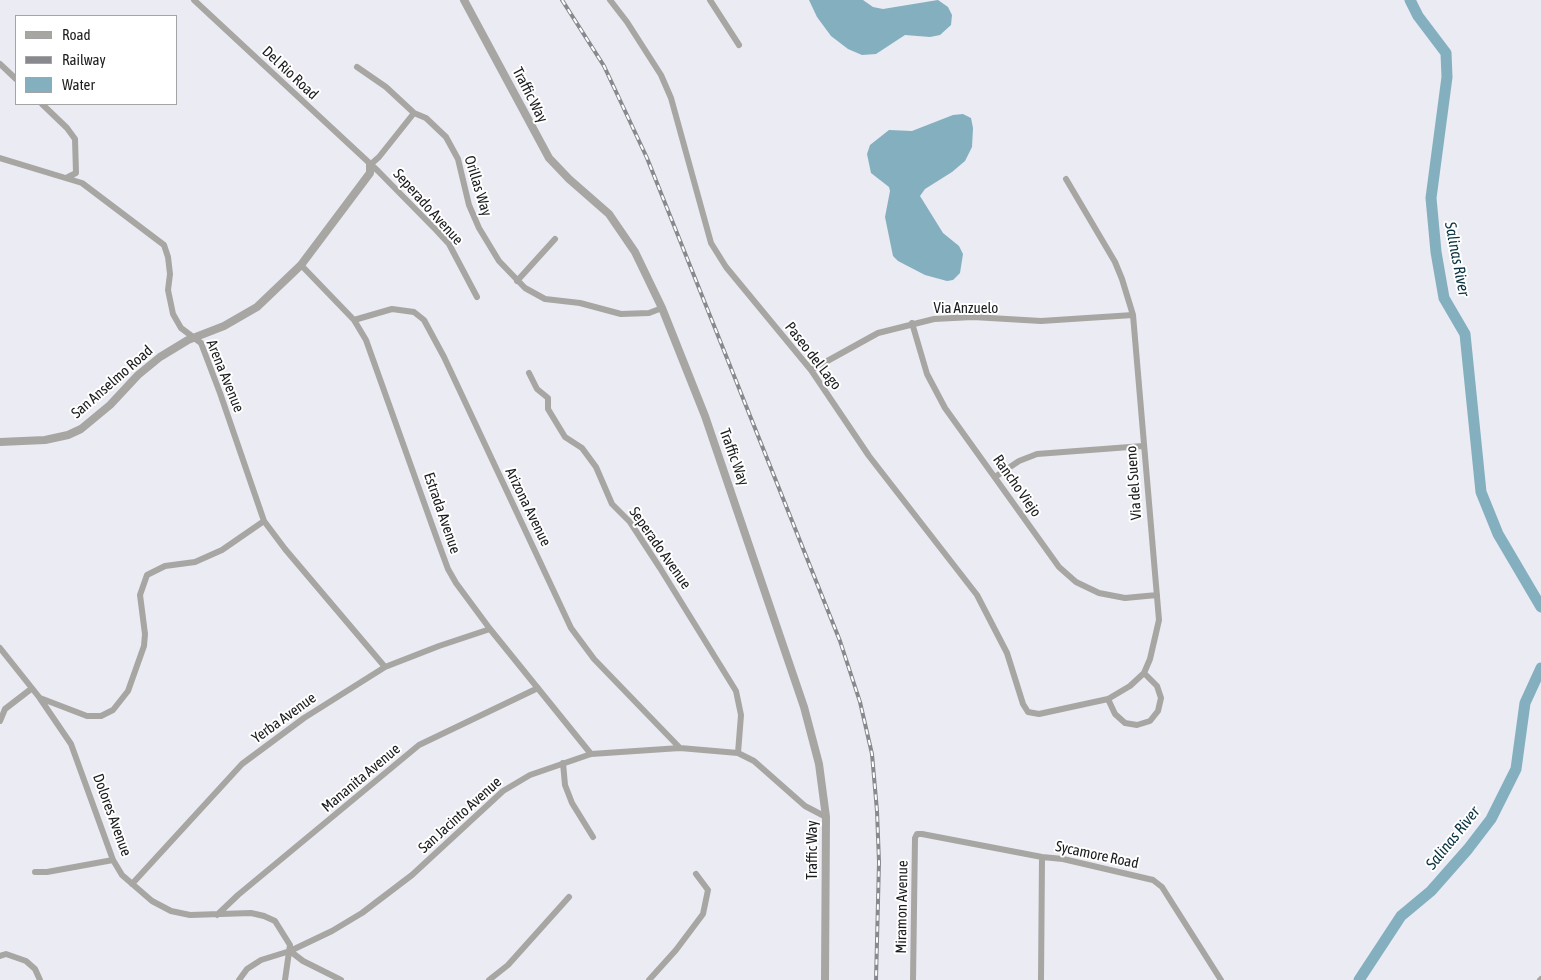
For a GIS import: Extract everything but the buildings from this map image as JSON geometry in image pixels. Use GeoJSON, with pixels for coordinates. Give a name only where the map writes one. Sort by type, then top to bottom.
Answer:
{"type":"FeatureCollection","features":[{"type":"Feature","properties":{"kind":"street","name":"Del Rio Road"},"geometry":{"type":"LineString","coordinates":[[194,0],[370,165]]}},
{"type":"Feature","properties":{"kind":"street","name":"Traffic Way"},"geometry":{"type":"LineString","coordinates":[[464,0],[549,158],[619,226],[635,252],[662,308],[732,492],[804,707],[819,764],[826,817],[825,980]]}},
{"type":"Feature","properties":{"kind":"street","name":"Paseo del Lago"},"geometry":{"type":"LineString","coordinates":[[610,0],[627,22],[661,75],[671,98],[711,243],[736,282],[811,370],[869,456],[977,596],[1007,653],[1023,704],[1028,712],[1039,714],[1108,700]]}},
{"type":"Feature","properties":{"kind":"street"},"geometry":{"type":"LineString","coordinates":[[710,0],[739,45]]}},
{"type":"Feature","properties":{"kind":"street"},"geometry":{"type":"LineString","coordinates":[[0,64],[15,78]]}},
{"type":"Feature","properties":{"kind":"street","name":"Orillas Way"},"geometry":{"type":"LineString","coordinates":[[357,67],[386,87],[414,113],[433,124],[450,142],[458,159],[473,217],[489,247],[517,281],[529,292],[545,299],[580,303],[609,312],[627,315],[650,313],[662,308]]}},
{"type":"Feature","properties":{"kind":"street"},"geometry":{"type":"LineString","coordinates":[[43,105],[67,128],[75,139],[76,173],[68,177]]}},
{"type":"Feature","properties":{"kind":"street"},"geometry":{"type":"LineString","coordinates":[[370,165],[379,157],[414,113]]}},
{"type":"Feature","properties":{"kind":"street","name":"Arena Avenue"},"geometry":{"type":"LineString","coordinates":[[0,158],[68,177],[94,191],[164,245],[168,257],[170,274],[168,290],[173,314],[181,328],[201,343],[264,521],[285,549],[385,667]]}},
{"type":"Feature","properties":{"kind":"street","name":"San Anselmo Road"},"geometry":{"type":"LineString","coordinates":[[0,442],[45,440],[68,435],[81,429],[110,405],[148,366],[194,336],[224,326],[257,307],[301,265],[370,173],[370,165]]}},
{"type":"Feature","properties":{"kind":"street","name":"Seperado Avenue"},"geometry":{"type":"LineString","coordinates":[[370,165],[378,170],[449,244],[477,297]]}},
{"type":"Feature","properties":{"kind":"street","name":"Via del Sueno"},"geometry":{"type":"LineString","coordinates":[[1066,179],[1115,262],[1133,315],[1159,613],[1158,634],[1144,673]]}},
{"type":"Feature","properties":{"kind":"street"},"geometry":{"type":"LineString","coordinates":[[517,281],[556,239]]}},
{"type":"Feature","properties":{"kind":"street","name":"Estrada Avenue"},"geometry":{"type":"LineString","coordinates":[[301,265],[354,320],[375,360],[448,569],[465,597],[591,754]]}},
{"type":"Feature","properties":{"kind":"street","name":"Arizona Avenue"},"geometry":{"type":"LineString","coordinates":[[354,320],[392,309],[414,312],[424,320],[444,357],[571,628],[594,659],[680,748]]}},
{"type":"Feature","properties":{"kind":"street","name":"Via Anzuelo"},"geometry":{"type":"LineString","coordinates":[[811,370],[860,341],[912,322],[953,317],[1041,321],[1133,315]]}},
{"type":"Feature","properties":{"kind":"street","name":"Rancho Viejo"},"geometry":{"type":"LineString","coordinates":[[912,322],[920,355],[935,391],[1059,567],[1076,582],[1099,593],[1116,597],[1157,595]]}},
{"type":"Feature","properties":{"kind":"street","name":"Seperado Avenue"},"geometry":{"type":"LineString","coordinates":[[529,373],[537,389],[548,398],[548,408],[565,437],[582,448],[596,467],[612,504],[630,522],[732,684],[739,698],[742,715],[738,753]]}},
{"type":"Feature","properties":{"kind":"street"},"geometry":{"type":"LineString","coordinates":[[995,477],[1019,461],[1037,454],[1143,446]]}},
{"type":"Feature","properties":{"kind":"street"},"geometry":{"type":"LineString","coordinates":[[39,697],[87,716],[101,716],[113,710],[128,691],[144,646],[145,634],[140,595],[147,575],[165,566],[196,562],[222,550],[264,521]]}},
{"type":"Feature","properties":{"kind":"street","name":"Yerba Avenue"},"geometry":{"type":"LineString","coordinates":[[132,884],[242,764],[304,718],[385,667],[490,629]]}},
{"type":"Feature","properties":{"kind":"street","name":"Dolores Avenue"},"geometry":{"type":"LineString","coordinates":[[0,648],[62,729],[77,757],[114,860],[132,884],[152,901],[171,911],[190,915],[251,913],[269,918],[282,930],[290,952]]}},
{"type":"Feature","properties":{"kind":"street"},"geometry":{"type":"LineString","coordinates":[[1144,673],[1157,686],[1161,698],[1158,711],[1150,721],[1138,725],[1125,723],[1115,714],[1108,700],[1118,695],[1144,673]]}},
{"type":"Feature","properties":{"kind":"street","name":"Mananita Avenue"},"geometry":{"type":"LineString","coordinates":[[217,915],[238,895],[420,745],[538,688]]}},
{"type":"Feature","properties":{"kind":"street"},"geometry":{"type":"LineString","coordinates":[[0,721],[5,710],[31,689]]}},
{"type":"Feature","properties":{"kind":"street","name":"San Jacinto Avenue"},"geometry":{"type":"LineString","coordinates":[[239,980],[247,969],[261,960],[290,952],[332,931],[393,891],[503,791],[530,775],[591,754],[680,748],[738,753],[754,761],[805,806],[826,817]]}},
{"type":"Feature","properties":{"kind":"street"},"geometry":{"type":"LineString","coordinates":[[563,763],[565,785],[572,803],[592,837]]}},
{"type":"Feature","properties":{"kind":"street","name":"Sycamore Road"},"geometry":{"type":"LineString","coordinates":[[917,834],[1042,857],[1063,859],[1152,880],[1162,887],[1221,980]]}},
{"type":"Feature","properties":{"kind":"street","name":"Miramon Avenue"},"geometry":{"type":"LineString","coordinates":[[913,980],[915,838],[917,834]]}},
{"type":"Feature","properties":{"kind":"street"},"geometry":{"type":"LineString","coordinates":[[1041,980],[1042,857]]}},
{"type":"Feature","properties":{"kind":"street"},"geometry":{"type":"LineString","coordinates":[[35,872],[47,872],[114,860]]}},
{"type":"Feature","properties":{"kind":"street"},"geometry":{"type":"LineString","coordinates":[[649,980],[703,914],[708,890],[696,874]]}},
{"type":"Feature","properties":{"kind":"street"},"geometry":{"type":"LineString","coordinates":[[489,980],[508,965],[569,898]]}},
{"type":"Feature","properties":{"kind":"street"},"geometry":{"type":"LineString","coordinates":[[285,980],[290,952],[302,961],[341,980]]}},
{"type":"Feature","properties":{"kind":"street"},"geometry":{"type":"LineString","coordinates":[[0,956],[6,954],[26,961],[35,969],[40,980]]}},
{"type":"Feature","properties":{"kind":"water"},"geometry":{"type":"Polygon","coordinates":[[[809,0],[863,0],[873,7],[883,9],[938,0],[948,7],[952,15],[951,25],[940,35],[930,37],[905,35],[876,54],[862,55],[848,49],[831,36],[817,17],[809,0]]]}},
{"type":"Feature","properties":{"kind":"water"},"geometry":{"type":"Polygon","coordinates":[[[963,114],[971,118],[973,128],[972,147],[965,161],[952,172],[925,189],[920,196],[943,233],[959,246],[963,254],[960,273],[953,280],[947,281],[925,275],[898,261],[893,256],[885,217],[890,191],[889,187],[871,173],[867,154],[870,145],[889,130],[912,131],[953,115],[963,114]]]}},
{"type":"Feature","properties":{"kind":"waterway","name":"Salinas River"},"geometry":{"type":"LineString","coordinates":[[1410,0],[1418,16],[1446,53],[1447,77],[1431,198],[1436,252],[1444,298],[1465,334],[1481,492],[1498,534],[1541,607]]}},
{"type":"Feature","properties":{"kind":"waterway","name":"Salinas River"},"geometry":{"type":"LineString","coordinates":[[1359,980],[1401,916],[1431,891],[1468,849],[1491,819],[1516,769],[1525,703],[1541,668]]}},
{"type":"Feature","properties":{"kind":"railway"},"geometry":{"type":"LineString","coordinates":[[562,0],[604,66],[647,158],[840,641],[860,702],[872,754],[877,811],[879,862],[876,980]]}}]}
